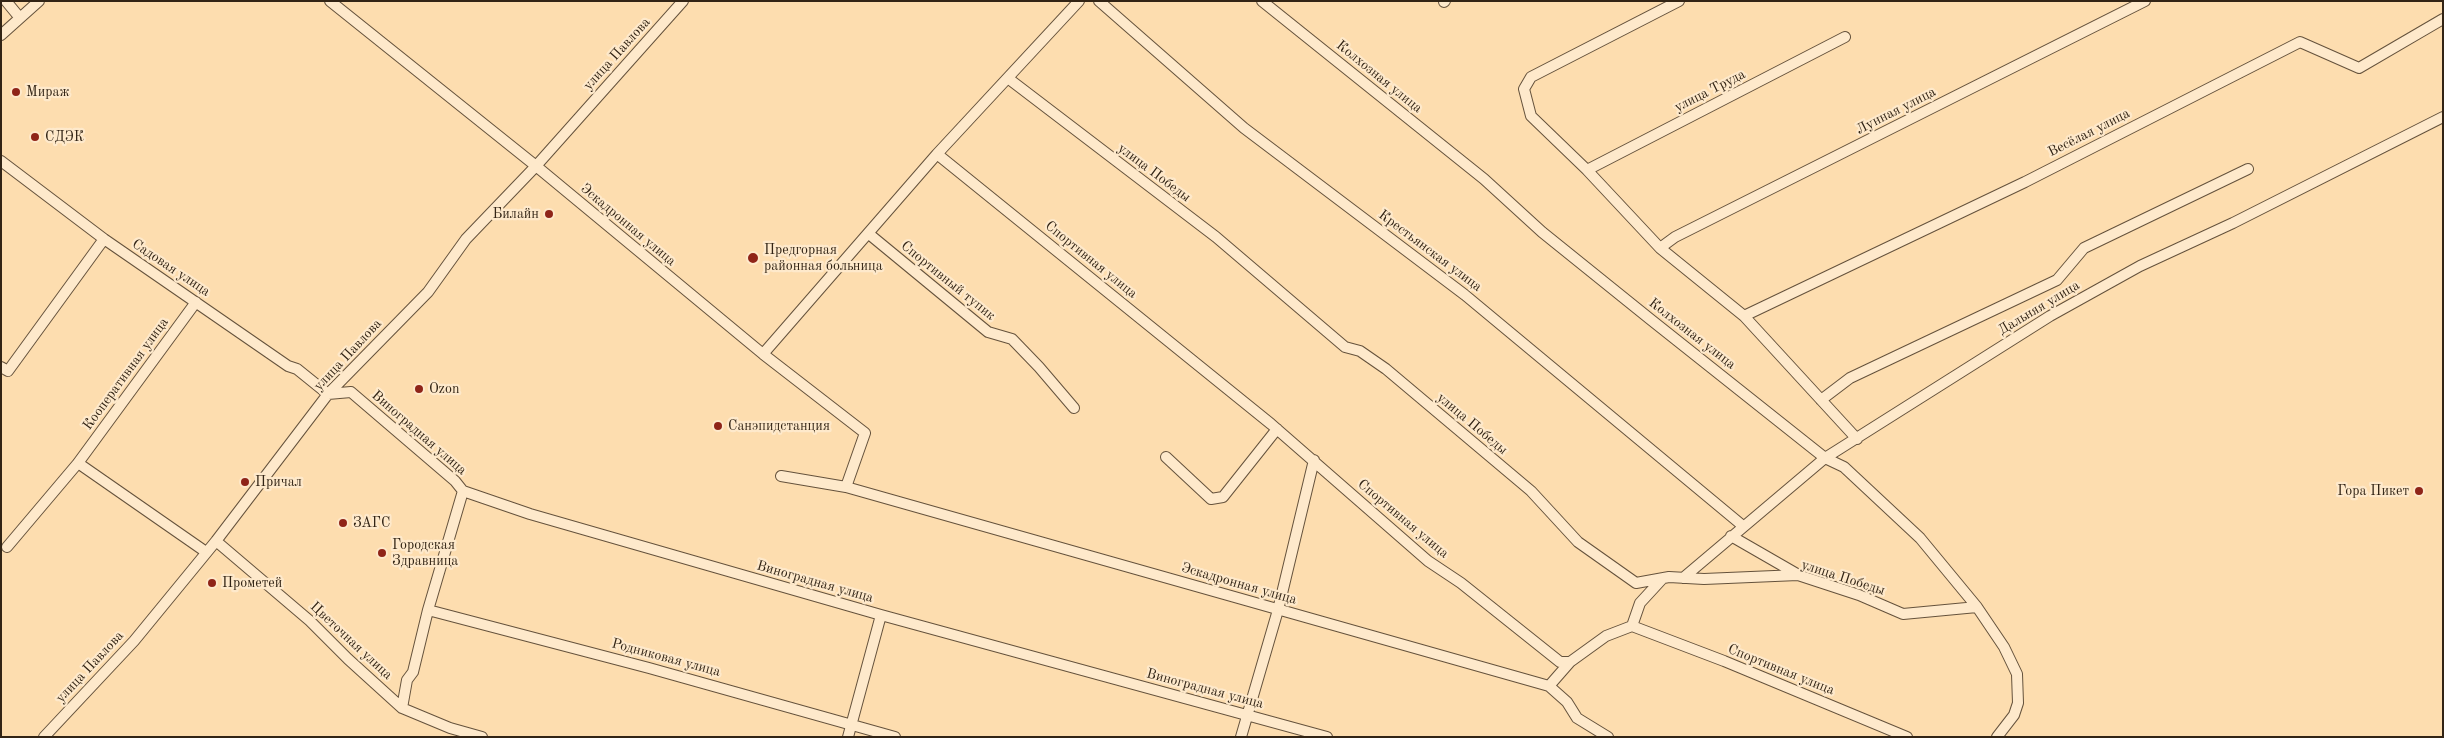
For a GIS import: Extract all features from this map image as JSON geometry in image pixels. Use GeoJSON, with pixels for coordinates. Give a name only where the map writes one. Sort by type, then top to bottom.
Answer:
{"type":"FeatureCollection","features":[{"type":"Feature","properties":{"kind":"street"},"geometry":{"type":"LineString","coordinates":[[6,1],[20,18]]}},
{"type":"Feature","properties":{"kind":"street"},"geometry":{"type":"LineString","coordinates":[[1,35],[39,1]]}},
{"type":"Feature","properties":{"kind":"street","name":"Эскадронная улица"},"geometry":{"type":"LineString","coordinates":[[330,1],[536,166],[762,354],[865,433],[846,487]]}},
{"type":"Feature","properties":{"kind":"street","name":"улица Павлова"},"geometry":{"type":"LineString","coordinates":[[44,737],[134,642],[216,541],[328,394],[428,292],[466,239],[536,166],[682,1]]}},
{"type":"Feature","properties":{"kind":"street"},"geometry":{"type":"LineString","coordinates":[[762,354],[869,234],[937,154],[1079,1]]}},
{"type":"Feature","properties":{"kind":"street","name":"Крестьянская улица"},"geometry":{"type":"LineString","coordinates":[[1098,1],[1244,128],[1465,294],[1743,526]]}},
{"type":"Feature","properties":{"kind":"street","name":"Колхозная улица"},"geometry":{"type":"LineString","coordinates":[[1262,1],[1484,179],[1558,244],[1825,458],[1844,467],[1920,538],[1977,607],[2004,647],[2017,674],[2018,704],[2014,715],[1997,737]]}},
{"type":"Feature","properties":{"kind":"street"},"geometry":{"type":"LineString","coordinates":[[1679,1],[1532,77],[1524,89],[1531,116],[1587,170],[1660,248],[1744,316],[1857,439]]}},
{"type":"Feature","properties":{"kind":"street","name":"Лунная улица"},"geometry":{"type":"LineString","coordinates":[[1660,248],[1674,237],[2145,1]]}},
{"type":"Feature","properties":{"kind":"street","name":"Весёлая улица"},"geometry":{"type":"LineString","coordinates":[[1744,316],[2025,182],[2300,42],[2359,68],[2443,18]]}},
{"type":"Feature","properties":{"kind":"street","name":"улица Труда"},"geometry":{"type":"LineString","coordinates":[[1587,170],[1845,37]]}},
{"type":"Feature","properties":{"kind":"street","name":"улица Победы"},"geometry":{"type":"LineString","coordinates":[[1008,79],[1216,237],[1345,346],[1360,351],[1386,369],[1526,487],[1578,542],[1636,583],[1663,578],[1704,579],[1750,575],[1798,575],[1859,595],[1904,614],[1977,607]]}},
{"type":"Feature","properties":{"kind":"street","name":"Дальняя улица"},"geometry":{"type":"LineString","coordinates":[[1684,578],[1731,536],[1825,458],[2050,316],[2132,271],[2233,223],[2443,117]]}},
{"type":"Feature","properties":{"kind":"street","name":"Спортивная улица"},"geometry":{"type":"LineString","coordinates":[[937,154],[1277,429],[1428,561],[1461,583],[1560,662],[1570,662]]}},
{"type":"Feature","properties":{"kind":"street","name":"Садовая улица"},"geometry":{"type":"LineString","coordinates":[[1,161],[104,239],[288,366],[297,369],[328,394]]}},
{"type":"Feature","properties":{"kind":"street"},"geometry":{"type":"LineString","coordinates":[[1821,400],[1850,378],[2057,280],[2084,248],[2248,170]]}},
{"type":"Feature","properties":{"kind":"street","name":"Спортивный тупик"},"geometry":{"type":"LineString","coordinates":[[869,234],[988,332],[1012,339],[1074,408]]}},
{"type":"Feature","properties":{"kind":"street"},"geometry":{"type":"LineString","coordinates":[[1,367],[8,371],[104,239]]}},
{"type":"Feature","properties":{"kind":"street","name":"Кооперативная улица"},"geometry":{"type":"LineString","coordinates":[[6,547],[78,463],[196,302]]}},
{"type":"Feature","properties":{"kind":"street","name":"Виноградная улица"},"geometry":{"type":"LineString","coordinates":[[328,394],[350,392],[455,481],[462,491],[530,514],[881,615],[1327,737]]}},
{"type":"Feature","properties":{"kind":"street"},"geometry":{"type":"LineString","coordinates":[[1166,457],[1211,500],[1223,497],[1277,429]]}},
{"type":"Feature","properties":{"kind":"street"},"geometry":{"type":"LineString","coordinates":[[1241,737],[1278,610],[1314,460]]}},
{"type":"Feature","properties":{"kind":"street"},"geometry":{"type":"LineString","coordinates":[[78,463],[206,552]]}},
{"type":"Feature","properties":{"kind":"street","name":"Эскадронная улица"},"geometry":{"type":"LineString","coordinates":[[782,476],[846,487],[1549,686],[1567,702],[1577,718],[1608,737]]}},
{"type":"Feature","properties":{"kind":"street"},"geometry":{"type":"LineString","coordinates":[[402,708],[407,680],[413,672],[428,610],[462,491]]}},
{"type":"Feature","properties":{"kind":"street"},"geometry":{"type":"LineString","coordinates":[[1731,536],[1798,575]]}},
{"type":"Feature","properties":{"kind":"street","name":"Цветочная улица"},"geometry":{"type":"LineString","coordinates":[[216,541],[310,621],[348,659],[402,708],[450,728],[482,737]]}},
{"type":"Feature","properties":{"kind":"street"},"geometry":{"type":"LineString","coordinates":[[1549,686],[1570,662],[1606,636],[1632,626],[1640,603],[1663,578]]}},
{"type":"Feature","properties":{"kind":"street","name":"Родниковая улица"},"geometry":{"type":"LineString","coordinates":[[428,610],[649,668],[895,737]]}},
{"type":"Feature","properties":{"kind":"street"},"geometry":{"type":"LineString","coordinates":[[848,737],[881,615]]}},
{"type":"Feature","properties":{"kind":"street","name":"Спортивная улица"},"geometry":{"type":"LineString","coordinates":[[1632,626],[1907,737]]}},
{"type":"Feature","properties":{"kind":"place","name":"Мираж"},"geometry":{"type":"Point","coordinates":[16,92]}},
{"type":"Feature","properties":{"kind":"place","name":"СДЭК"},"geometry":{"type":"Point","coordinates":[35,137]}},
{"type":"Feature","properties":{"kind":"place","name":"Билайн"},"geometry":{"type":"Point","coordinates":[549,214]}},
{"type":"Feature","properties":{"kind":"place","name":"Предгорная районная больница"},"geometry":{"type":"Point","coordinates":[753,258]}},
{"type":"Feature","properties":{"kind":"place","name":"Ozon"},"geometry":{"type":"Point","coordinates":[419,389]}},
{"type":"Feature","properties":{"kind":"place","name":"Санэпидстанция"},"geometry":{"type":"Point","coordinates":[718,426]}},
{"type":"Feature","properties":{"kind":"place","name":"Причал"},"geometry":{"type":"Point","coordinates":[245,482]}},
{"type":"Feature","properties":{"kind":"place","name":"Гора Пикет"},"geometry":{"type":"Point","coordinates":[2419,491]}},
{"type":"Feature","properties":{"kind":"place","name":"ЗАГС"},"geometry":{"type":"Point","coordinates":[343,523]}},
{"type":"Feature","properties":{"kind":"place","name":"Городская Здравница"},"geometry":{"type":"Point","coordinates":[382,553]}},
{"type":"Feature","properties":{"kind":"place","name":"Прометей"},"geometry":{"type":"Point","coordinates":[212,583]}}]}
